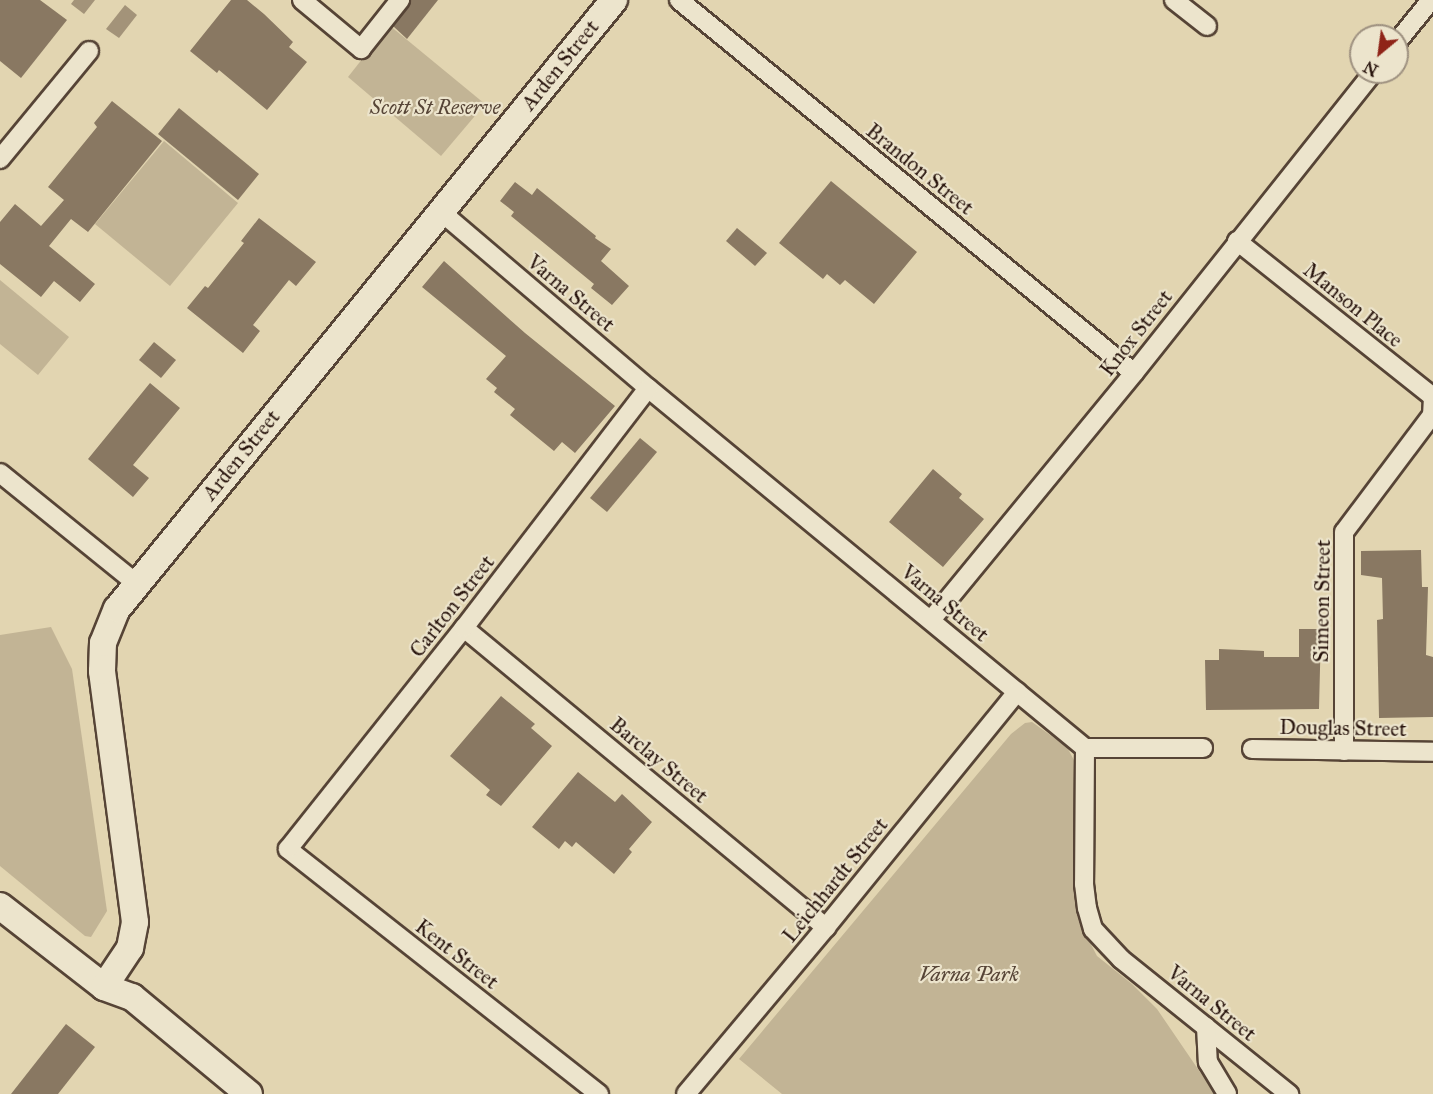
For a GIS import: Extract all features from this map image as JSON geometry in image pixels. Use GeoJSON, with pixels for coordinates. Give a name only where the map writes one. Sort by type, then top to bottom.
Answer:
{"type":"FeatureCollection","features":[{"type":"Feature","properties":{"kind":"main road","name":"Arden Street"},"geometry":{"type":"LineString","coordinates":[[104,987],[130,948],[135,922],[102,671],[103,643],[117,609],[614,0]]}},
{"type":"Feature","properties":{"kind":"main road"},"geometry":{"type":"LineString","coordinates":[[0,906],[104,987],[119,1008],[221,1094]]}},
{"type":"Feature","properties":{"kind":"main road"},"geometry":{"type":"LineString","coordinates":[[104,987],[132,997],[249,1094]]}},
{"type":"Feature","properties":{"kind":"street"},"geometry":{"type":"LineString","coordinates":[[302,0],[361,49],[400,0]]}},
{"type":"Feature","properties":{"kind":"street","name":"Brandon Street"},"geometry":{"type":"LineString","coordinates":[[679,0],[1134,374]]}},
{"type":"Feature","properties":{"kind":"street"},"geometry":{"type":"LineString","coordinates":[[1174,0],[1207,26]]}},
{"type":"Feature","properties":{"kind":"street"},"geometry":{"type":"LineString","coordinates":[[1409,27],[1431,0]]}},
{"type":"Feature","properties":{"kind":"street"},"geometry":{"type":"LineString","coordinates":[[0,159],[89,51]]}},
{"type":"Feature","properties":{"kind":"street","name":"Knox Street"},"geometry":{"type":"LineString","coordinates":[[931,620],[1134,374],[1237,240],[1363,84]]}},
{"type":"Feature","properties":{"kind":"street"},"geometry":{"type":"LineString","coordinates":[[0,130],[14,141]]}},
{"type":"Feature","properties":{"kind":"street","name":"Varna Street"},"geometry":{"type":"LineString","coordinates":[[440,211],[648,388],[1085,747],[1084,884],[1093,929],[1121,959],[1288,1094]]}},
{"type":"Feature","properties":{"kind":"street","name":"Manson Place"},"geometry":{"type":"LineString","coordinates":[[1237,240],[1432,397],[1432,409]]}},
{"type":"Feature","properties":{"kind":"street","name":"Carlton Street"},"geometry":{"type":"LineString","coordinates":[[288,849],[464,628],[648,388]]}},
{"type":"Feature","properties":{"kind":"street","name":"Simeon Street"},"geometry":{"type":"LineString","coordinates":[[1344,752],[1344,532],[1432,415],[1432,409]]}},
{"type":"Feature","properties":{"kind":"street"},"geometry":{"type":"LineString","coordinates":[[0,473],[136,583]]}},
{"type":"Feature","properties":{"kind":"street","name":"Barclay Street"},"geometry":{"type":"LineString","coordinates":[[464,628],[826,927]]}},
{"type":"Feature","properties":{"kind":"street","name":"Leichhardt Street"},"geometry":{"type":"LineString","coordinates":[[686,1094],[826,927],[1017,692]]}},
{"type":"Feature","properties":{"kind":"street"},"geometry":{"type":"LineString","coordinates":[[1085,747],[1203,748]]}},
{"type":"Feature","properties":{"kind":"street","name":"Douglas Street"},"geometry":{"type":"LineString","coordinates":[[1252,748],[1344,752],[1433,752]]}},
{"type":"Feature","properties":{"kind":"street","name":"Kent Street"},"geometry":{"type":"LineString","coordinates":[[288,849],[599,1094]]}},
{"type":"Feature","properties":{"kind":"street"},"geometry":{"type":"LineString","coordinates":[[1206,1027],[1208,1062],[1227,1094]]}},
{"type":"Feature","properties":{"kind":"green space","name":"Scott St Reserve"},"geometry":{"type":"Polygon","coordinates":[[[389,25],[485,104],[441,156],[348,77],[389,25]]]}},
{"type":"Feature","properties":{"kind":"green space"},"geometry":{"type":"Polygon","coordinates":[[[164,141],[238,203],[170,286],[95,224],[164,141]]]}},
{"type":"Feature","properties":{"kind":"green space"},"geometry":{"type":"Polygon","coordinates":[[[0,280],[69,337],[38,375],[0,344],[0,280]]]}},
{"type":"Feature","properties":{"kind":"green space"},"geometry":{"type":"Polygon","coordinates":[[[51,627],[72,669],[107,911],[91,937],[85,936],[0,866],[0,635],[51,627]]]}},
{"type":"Feature","properties":{"kind":"green space","name":"Varna Park"},"geometry":{"type":"Polygon","coordinates":[[[1032,722],[1067,747],[1076,764],[1075,905],[1082,927],[1097,956],[1132,984],[1157,1009],[1215,1094],[782,1094],[739,1059],[1011,734],[1025,723],[1032,722]]]}},
{"type":"Feature","properties":{"kind":"shaded area"},"geometry":{"type":"Polygon","coordinates":[[[74,0],[95,0],[84,14],[71,4],[74,0]]]}},
{"type":"Feature","properties":{"kind":"shaded area"},"geometry":{"type":"Polygon","coordinates":[[[125,5],[137,15],[119,38],[106,29],[125,5]]]}},
{"type":"Feature","properties":{"kind":"building"},"geometry":{"type":"Polygon","coordinates":[[[0,0],[40,0],[67,20],[21,78],[0,61],[0,0]]]}},
{"type":"Feature","properties":{"kind":"building"},"geometry":{"type":"Polygon","coordinates":[[[231,0],[247,0],[293,42],[289,47],[307,62],[267,110],[219,70],[217,73],[190,51],[231,0]]]}},
{"type":"Feature","properties":{"kind":"building"},"geometry":{"type":"Polygon","coordinates":[[[411,0],[438,0],[407,39],[393,26],[411,0]]]}},
{"type":"Feature","properties":{"kind":"building"},"geometry":{"type":"Polygon","coordinates":[[[112,101],[162,141],[88,232],[71,219],[49,246],[95,284],[80,302],[54,281],[41,297],[0,264],[0,222],[15,204],[41,226],[64,200],[48,187],[97,127],[94,123],[112,101]]]}},
{"type":"Feature","properties":{"kind":"building"},"geometry":{"type":"Polygon","coordinates":[[[179,108],[259,174],[238,200],[158,134],[179,108]]]}},
{"type":"Feature","properties":{"kind":"building"},"geometry":{"type":"Polygon","coordinates":[[[831,181],[917,252],[874,304],[845,280],[840,285],[827,274],[823,279],[779,243],[831,181]]]}},
{"type":"Feature","properties":{"kind":"building"},"geometry":{"type":"Polygon","coordinates":[[[515,182],[532,195],[537,188],[611,249],[601,261],[629,286],[612,305],[591,288],[594,284],[511,216],[514,212],[500,201],[515,182]]]}},
{"type":"Feature","properties":{"kind":"building"},"geometry":{"type":"Polygon","coordinates":[[[259,218],[316,262],[296,286],[289,280],[253,325],[260,331],[243,353],[187,308],[205,286],[208,288],[244,243],[241,241],[259,218]]]}},
{"type":"Feature","properties":{"kind":"building"},"geometry":{"type":"Polygon","coordinates":[[[737,228],[767,253],[755,266],[726,241],[737,228]]]}},
{"type":"Feature","properties":{"kind":"building"},"geometry":{"type":"Polygon","coordinates":[[[444,261],[525,333],[615,406],[575,453],[562,442],[554,451],[510,415],[515,409],[494,392],[497,388],[486,379],[506,356],[422,287],[444,261]]]}},
{"type":"Feature","properties":{"kind":"building"},"geometry":{"type":"Polygon","coordinates":[[[154,342],[176,360],[161,378],[139,360],[154,342]]]}},
{"type":"Feature","properties":{"kind":"building"},"geometry":{"type":"Polygon","coordinates":[[[150,383],[180,408],[133,465],[149,478],[133,497],[88,459],[150,383]]]}},
{"type":"Feature","properties":{"kind":"building"},"geometry":{"type":"Polygon","coordinates":[[[640,438],[657,452],[607,512],[590,498],[640,438]]]}},
{"type":"Feature","properties":{"kind":"building"},"geometry":{"type":"Polygon","coordinates":[[[933,469],[962,494],[959,498],[984,519],[943,567],[889,522],[933,469]]]}},
{"type":"Feature","properties":{"kind":"building"},"geometry":{"type":"Polygon","coordinates":[[[1421,550],[1422,587],[1428,587],[1426,655],[1433,657],[1433,717],[1379,718],[1377,620],[1383,619],[1382,578],[1361,575],[1361,551],[1421,550]]]}},
{"type":"Feature","properties":{"kind":"building"},"geometry":{"type":"Polygon","coordinates":[[[1299,629],[1321,629],[1319,709],[1206,710],[1205,660],[1219,660],[1219,649],[1264,651],[1264,657],[1299,657],[1299,629]]]}},
{"type":"Feature","properties":{"kind":"building"},"geometry":{"type":"Polygon","coordinates":[[[501,696],[535,724],[531,728],[552,746],[501,806],[486,795],[490,790],[450,756],[501,696]]]}},
{"type":"Feature","properties":{"kind":"building"},"geometry":{"type":"Polygon","coordinates":[[[578,772],[615,802],[622,794],[652,822],[629,849],[632,852],[614,874],[576,842],[572,847],[565,841],[559,849],[532,827],[578,772]]]}},
{"type":"Feature","properties":{"kind":"building"},"geometry":{"type":"Polygon","coordinates":[[[66,1024],[95,1047],[58,1094],[11,1094],[66,1024]]]}}]}
